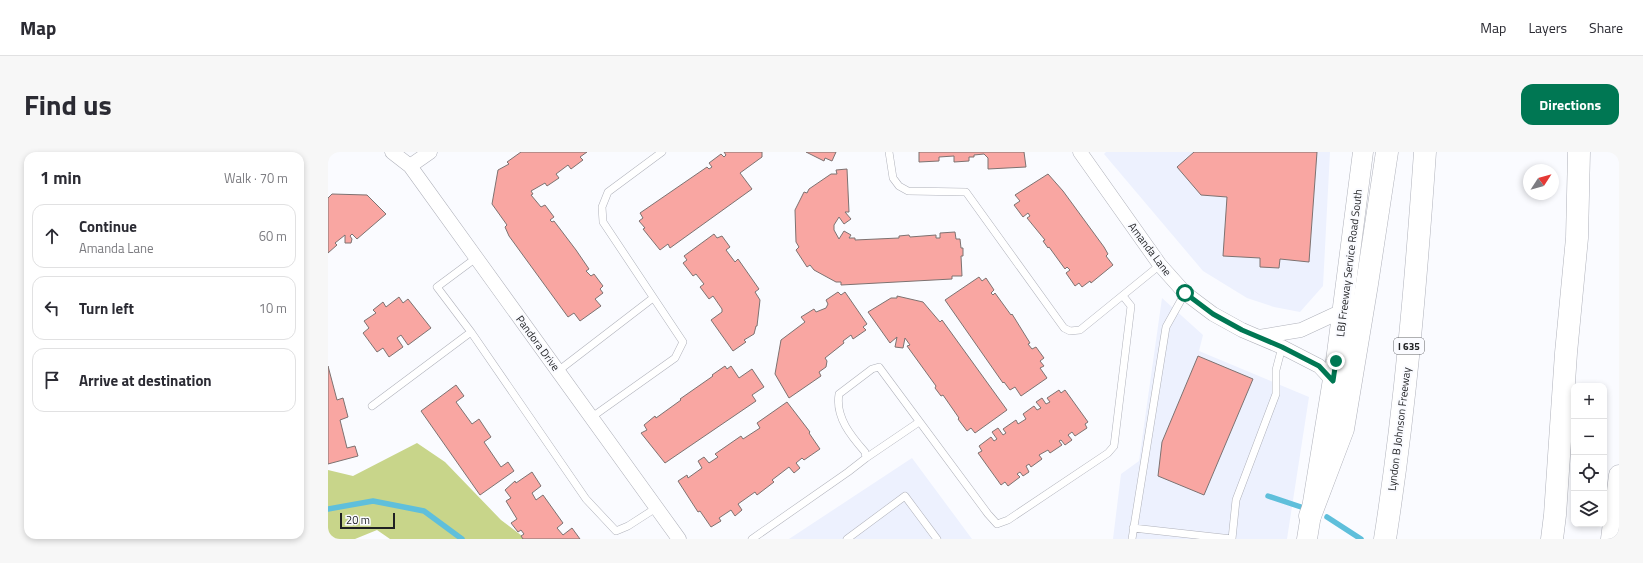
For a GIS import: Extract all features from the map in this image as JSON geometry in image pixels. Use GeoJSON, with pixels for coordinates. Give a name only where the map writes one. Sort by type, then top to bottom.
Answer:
{"type":"FeatureCollection","features":[{"type":"Feature","properties":{"kind":"highway"},"geometry":{"type":"LineString","coordinates":[[1310,516],[1343,429],[1387,152]]}},
{"type":"Feature","properties":{"kind":"highway","name":"Lyndon B Johnson Freeway"},"geometry":{"type":"LineString","coordinates":[[1385,539],[1416,277],[1425,152]]}},
{"type":"Feature","properties":{"kind":"highway"},"geometry":{"type":"LineString","coordinates":[[1552,539],[1566,353],[1577,238],[1579,152]]}},
{"type":"Feature","properties":{"kind":"main road","name":"LBJ Freeway Service Road South"},"geometry":{"type":"LineString","coordinates":[[1307,539],[1333,381],[1363,152]]}},
{"type":"Feature","properties":{"kind":"main road"},"geometry":{"type":"LineString","coordinates":[[1611,539],[1619,475]]}},
{"type":"Feature","properties":{"kind":"street","name":"Pandora Drive"},"geometry":{"type":"LineString","coordinates":[[392,152],[410,166],[679,539]]}},
{"type":"Feature","properties":{"kind":"street"},"geometry":{"type":"LineString","coordinates":[[410,166],[430,152]]}},
{"type":"Feature","properties":{"kind":"street","name":"Amanda Lane"},"geometry":{"type":"LineString","coordinates":[[1080,152],[1160,265],[1185,293],[1213,314],[1242,330],[1282,347],[1319,366],[1333,381]]}},
{"type":"Feature","properties":{"kind":"street"},"geometry":{"type":"LineString","coordinates":[[1259,337],[1301,330],[1342,311]]}},
{"type":"Feature","properties":{"kind":"lane"},"geometry":{"type":"LineString","coordinates":[[592,417],[676,358],[683,342],[603,222],[602,207],[608,192],[662,152]]}},
{"type":"Feature","properties":{"kind":"lane"},"geometry":{"type":"LineString","coordinates":[[889,152],[893,178],[899,186],[908,190],[966,192],[1064,328],[1070,331],[1080,330],[1160,265]]}},
{"type":"Feature","properties":{"kind":"lane"},"geometry":{"type":"LineString","coordinates":[[476,258],[437,287],[471,332],[586,499],[616,531],[628,526],[656,508]]}},
{"type":"Feature","properties":{"kind":"lane"},"geometry":{"type":"LineString","coordinates":[[1132,539],[1166,327],[1185,293]]}},
{"type":"Feature","properties":{"kind":"lane"},"geometry":{"type":"LineString","coordinates":[[866,458],[865,452],[843,423],[838,402],[839,394],[872,369],[879,367],[988,514],[997,524],[1008,520],[1108,453],[1114,446],[1131,306],[1123,296]]}},
{"type":"Feature","properties":{"kind":"lane"},"geometry":{"type":"LineString","coordinates":[[558,371],[653,298]]}},
{"type":"Feature","properties":{"kind":"lane"},"geometry":{"type":"LineString","coordinates":[[372,406],[471,332]]}},
{"type":"Feature","properties":{"kind":"lane"},"geometry":{"type":"LineString","coordinates":[[1133,528],[1232,539],[1236,500],[1276,394],[1276,370],[1282,347]]}},
{"type":"Feature","properties":{"kind":"lane"},"geometry":{"type":"LineString","coordinates":[[752,539],[919,422]]}},
{"type":"Feature","properties":{"kind":"lane"},"geometry":{"type":"LineString","coordinates":[[847,539],[905,496],[937,539]]}},
{"type":"Feature","properties":{"kind":"shaded area"},"geometry":{"type":"Polygon","coordinates":[[[1106,152],[1330,152],[1323,286],[1300,312],[1274,307],[1247,298],[1203,271],[1104,154],[1106,152]]]}},
{"type":"Feature","properties":{"kind":"shaded area"},"geometry":{"type":"Polygon","coordinates":[[[1162,298],[1203,335],[1199,351],[1309,397],[1287,539],[1113,539],[1121,474],[1139,461],[1162,298]]]}},
{"type":"Feature","properties":{"kind":"shaded area"},"geometry":{"type":"Polygon","coordinates":[[[912,458],[972,539],[789,539],[912,458]]]}},
{"type":"Feature","properties":{"kind":"green space"},"geometry":{"type":"Polygon","coordinates":[[[417,443],[445,462],[501,520],[526,539],[390,539],[377,530],[355,539],[328,539],[328,470],[353,476],[417,443]]]}},
{"type":"Feature","properties":{"kind":"building"},"geometry":{"type":"Polygon","coordinates":[[[521,152],[587,152],[580,157],[583,160],[571,169],[568,165],[556,174],[559,178],[547,186],[545,183],[531,191],[533,194],[531,195],[541,207],[545,205],[554,217],[550,220],[552,222],[554,221],[576,250],[589,269],[586,271],[591,276],[594,274],[603,286],[600,289],[603,293],[595,299],[601,306],[580,321],[574,313],[568,317],[509,236],[505,227],[507,225],[492,204],[498,170],[509,164],[507,162],[521,152]]]}},
{"type":"Feature","properties":{"kind":"building"},"geometry":{"type":"Polygon","coordinates":[[[724,152],[762,152],[762,157],[740,173],[752,189],[670,248],[668,244],[660,250],[643,229],[645,228],[639,221],[643,218],[640,213],[707,167],[709,169],[712,167],[709,163],[721,154],[724,157],[726,155],[724,152]]]}},
{"type":"Feature","properties":{"kind":"building"},"geometry":{"type":"Polygon","coordinates":[[[806,152],[836,152],[832,161],[825,158],[824,161],[806,152]]]}},
{"type":"Feature","properties":{"kind":"building"},"geometry":{"type":"Polygon","coordinates":[[[919,152],[1024,152],[1026,167],[988,169],[988,158],[984,154],[969,157],[969,161],[954,162],[954,156],[939,157],[939,161],[919,162],[919,152]]]}},
{"type":"Feature","properties":{"kind":"building"},"geometry":{"type":"Polygon","coordinates":[[[1194,152],[1317,152],[1309,262],[1280,259],[1279,268],[1260,267],[1260,258],[1223,256],[1227,197],[1201,195],[1177,167],[1194,152]]]}},
{"type":"Feature","properties":{"kind":"building"},"geometry":{"type":"Polygon","coordinates":[[[847,169],[849,212],[845,212],[851,219],[844,224],[839,217],[834,225],[834,230],[839,239],[844,231],[851,235],[849,238],[855,238],[855,240],[899,238],[899,236],[909,235],[910,237],[936,235],[936,238],[940,238],[940,233],[955,232],[956,239],[960,239],[961,248],[963,248],[963,256],[961,256],[962,276],[952,276],[952,279],[841,285],[841,282],[836,282],[814,270],[810,265],[807,267],[796,250],[799,247],[796,242],[795,210],[804,192],[807,193],[809,189],[831,174],[837,174],[836,170],[847,169]]]}},
{"type":"Feature","properties":{"kind":"building"},"geometry":{"type":"Polygon","coordinates":[[[1048,174],[1063,191],[1104,247],[1108,254],[1106,256],[1113,265],[1091,283],[1090,281],[1082,287],[1079,283],[1075,286],[1066,273],[1070,270],[1067,267],[1065,269],[1049,247],[1048,248],[1043,241],[1045,240],[1027,218],[1030,216],[1028,213],[1023,217],[1014,205],[1020,201],[1015,195],[1048,174]]]}},
{"type":"Feature","properties":{"kind":"building"},"geometry":{"type":"Polygon","coordinates":[[[332,194],[367,195],[386,214],[357,239],[352,234],[350,236],[352,239],[351,243],[345,243],[345,235],[335,243],[337,245],[328,253],[328,198],[332,194]]]}},
{"type":"Feature","properties":{"kind":"building"},"geometry":{"type":"Polygon","coordinates":[[[714,234],[717,238],[722,236],[730,247],[726,250],[735,262],[738,259],[759,289],[755,292],[760,300],[757,326],[754,334],[744,340],[746,342],[733,351],[711,320],[722,312],[722,309],[713,296],[709,299],[700,287],[704,284],[696,274],[693,276],[683,263],[687,260],[684,256],[714,234]]]}},
{"type":"Feature","properties":{"kind":"building"},"geometry":{"type":"Polygon","coordinates":[[[979,277],[982,281],[986,278],[994,290],[991,293],[993,295],[995,293],[1011,315],[1012,314],[1030,343],[1028,344],[1032,349],[1036,347],[1044,358],[1040,361],[1044,366],[1040,368],[1047,378],[1021,396],[1015,387],[1010,390],[1004,382],[1003,383],[945,300],[979,277]]]}},
{"type":"Feature","properties":{"kind":"building"},"geometry":{"type":"Polygon","coordinates":[[[838,292],[841,295],[845,292],[867,324],[863,327],[866,330],[853,339],[851,335],[843,341],[844,343],[825,358],[827,361],[826,367],[819,372],[821,376],[789,398],[775,374],[781,340],[805,322],[801,317],[814,309],[816,312],[826,308],[828,304],[826,300],[838,292]]]}},
{"type":"Feature","properties":{"kind":"building"},"geometry":{"type":"Polygon","coordinates":[[[897,296],[923,302],[940,322],[942,320],[1007,410],[975,433],[971,428],[967,431],[943,395],[941,396],[935,388],[936,386],[907,346],[910,345],[905,338],[903,348],[895,347],[897,337],[890,343],[868,312],[891,298],[897,298],[897,296]]]}},
{"type":"Feature","properties":{"kind":"building"},"geometry":{"type":"Polygon","coordinates":[[[399,297],[403,303],[408,299],[431,328],[408,345],[401,335],[397,338],[403,347],[389,357],[383,348],[377,352],[363,333],[369,328],[364,321],[376,313],[373,310],[383,302],[386,307],[399,297]]]}},
{"type":"Feature","properties":{"kind":"building"},"geometry":{"type":"Polygon","coordinates":[[[1198,356],[1253,379],[1204,495],[1158,476],[1162,442],[1198,356]]]}},
{"type":"Feature","properties":{"kind":"building"},"geometry":{"type":"Polygon","coordinates":[[[328,366],[337,400],[343,398],[348,417],[340,420],[347,448],[355,446],[358,456],[328,464],[328,366]]]}},
{"type":"Feature","properties":{"kind":"building"},"geometry":{"type":"Polygon","coordinates":[[[725,366],[727,369],[731,366],[739,378],[752,369],[764,387],[752,395],[756,401],[665,463],[641,433],[647,430],[644,425],[655,416],[656,418],[681,400],[680,399],[725,366]]]}},
{"type":"Feature","properties":{"kind":"building"},"geometry":{"type":"Polygon","coordinates":[[[456,385],[464,396],[456,402],[472,424],[479,419],[491,437],[484,442],[501,467],[508,462],[514,471],[480,495],[421,411],[456,385]]]}},
{"type":"Feature","properties":{"kind":"building"},"geometry":{"type":"Polygon","coordinates":[[[1059,390],[1061,393],[1065,390],[1088,422],[1085,424],[1087,428],[1075,436],[1072,432],[1068,435],[1072,440],[1065,445],[1061,440],[1059,441],[1062,445],[1050,453],[1048,450],[1039,455],[1042,459],[1031,467],[1029,464],[1026,466],[1029,472],[1023,476],[1020,472],[1017,474],[1020,477],[1008,486],[1005,482],[1001,485],[978,453],[982,451],[979,446],[991,437],[994,441],[997,439],[992,432],[998,428],[1003,435],[1006,433],[1003,429],[1016,420],[1018,424],[1026,419],[1023,414],[1034,406],[1037,410],[1041,408],[1036,402],[1042,398],[1046,404],[1050,402],[1047,398],[1059,390]]]}},
{"type":"Feature","properties":{"kind":"building"},"geometry":{"type":"Polygon","coordinates":[[[787,402],[810,432],[809,433],[820,449],[804,460],[802,458],[796,463],[800,468],[794,473],[789,467],[772,480],[774,482],[757,495],[755,492],[738,504],[742,510],[735,516],[731,510],[719,518],[721,521],[711,527],[700,511],[698,512],[678,481],[687,475],[688,478],[702,468],[698,461],[704,457],[709,463],[718,457],[715,454],[741,436],[743,439],[760,428],[757,423],[787,402]]]}},
{"type":"Feature","properties":{"kind":"building"},"geometry":{"type":"Polygon","coordinates":[[[532,472],[541,486],[532,493],[536,500],[543,495],[563,523],[557,528],[563,535],[572,528],[580,539],[523,539],[521,536],[524,534],[521,530],[518,532],[511,523],[517,519],[506,501],[511,498],[505,490],[515,481],[516,483],[532,472]]]}},
{"type":"Feature","properties":{"kind":"waterway"},"geometry":{"type":"LineString","coordinates":[[1268,496],[1301,507]]}},
{"type":"Feature","properties":{"kind":"waterway"},"geometry":{"type":"LineString","coordinates":[[328,509],[373,501],[424,511],[462,539]]}},
{"type":"Feature","properties":{"kind":"waterway"},"geometry":{"type":"LineString","coordinates":[[1327,517],[1361,539]]}},
{"type":"Feature","properties":{"kind":"route"},"geometry":{"type":"LineString","coordinates":[[1185,293],[1213,314],[1242,330],[1282,347],[1319,366],[1333,381],[1336,361]]}}]}
